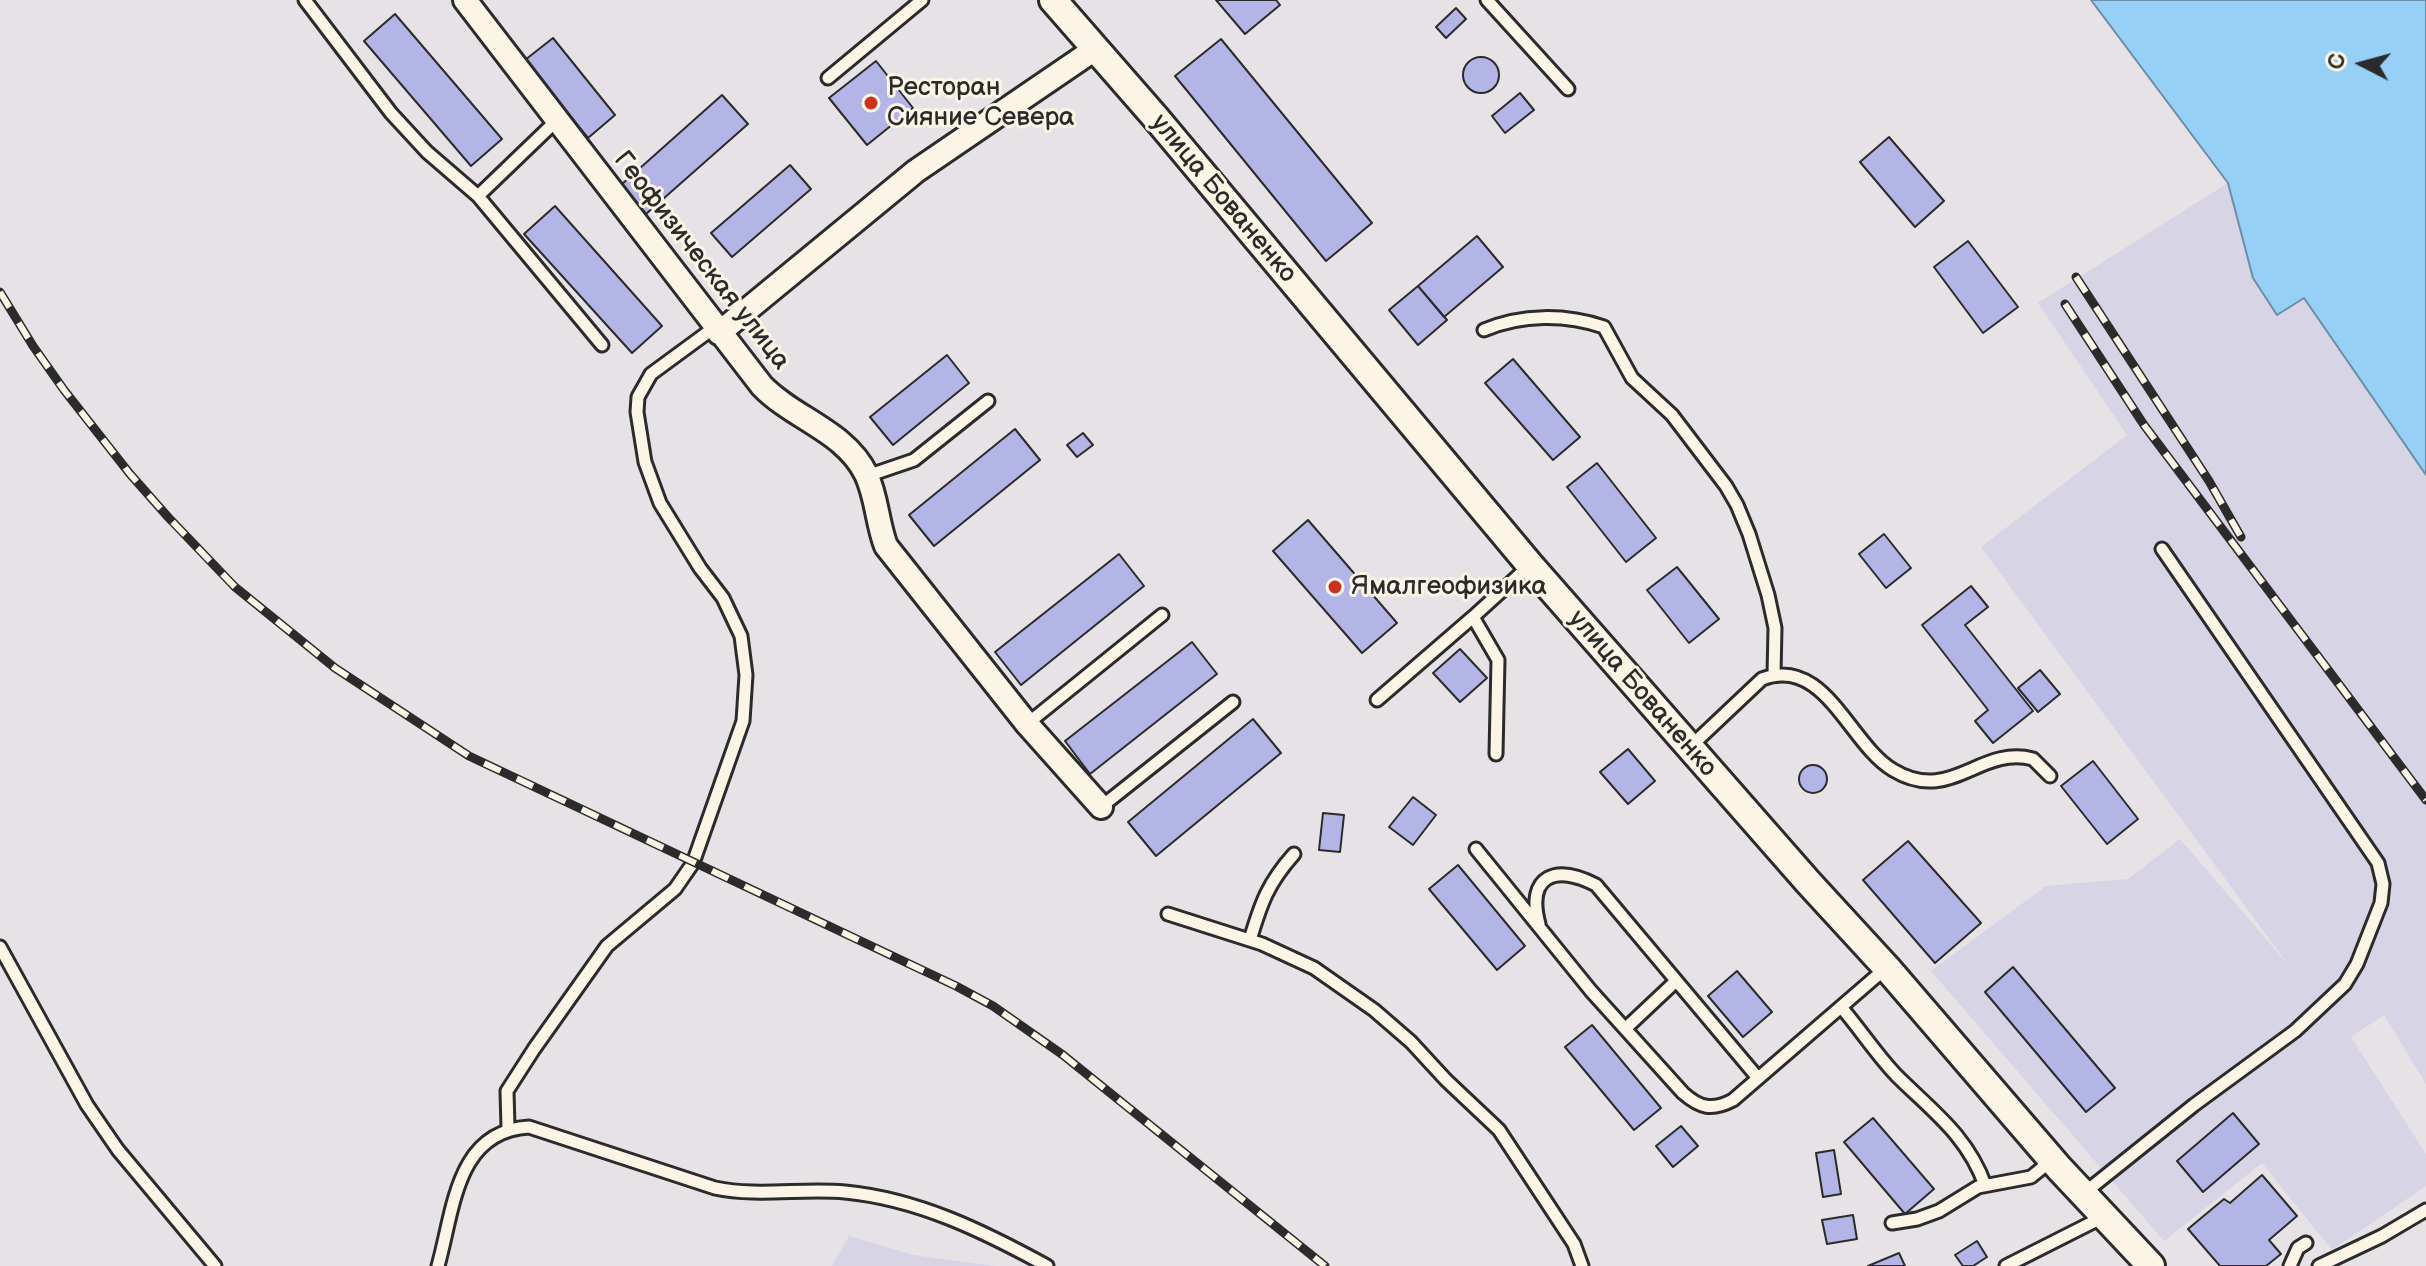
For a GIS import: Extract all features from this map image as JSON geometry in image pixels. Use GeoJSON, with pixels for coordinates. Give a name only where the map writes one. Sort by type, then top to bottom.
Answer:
{"type":"FeatureCollection","features":[{"type":"Feature","properties":{"kind":"street","name":"Геофизическая улица"},"geometry":{"type":"LineString","coordinates":[[465,0],[717,330],[776,400],[843,443],[856,457],[867,476],[886,546],[1027,724],[1101,807]]}},
{"type":"Feature","properties":{"kind":"street","name":"улица Бованенко"},"geometry":{"type":"LineString","coordinates":[[1053,0],[1156,118],[1530,565],[1887,968],[2052,1160],[2151,1266]]}},
{"type":"Feature","properties":{"kind":"street"},"geometry":{"type":"LineString","coordinates":[[717,330],[916,171],[1095,49]]}},
{"type":"Feature","properties":{"kind":"lane"},"geometry":{"type":"LineString","coordinates":[[305,0],[391,113],[427,152],[478,196],[602,345]]}},
{"type":"Feature","properties":{"kind":"lane"},"geometry":{"type":"LineString","coordinates":[[828,78],[922,0]]}},
{"type":"Feature","properties":{"kind":"lane"},"geometry":{"type":"LineString","coordinates":[[1487,0],[1568,89]]}},
{"type":"Feature","properties":{"kind":"lane"},"geometry":{"type":"LineString","coordinates":[[478,196],[556,121]]}},
{"type":"Feature","properties":{"kind":"lane"},"geometry":{"type":"LineString","coordinates":[[1484,330],[1524,317],[1589,322],[1604,327],[1632,378],[1672,415],[1737,505],[1768,595],[1775,628],[1774,674]]}},
{"type":"Feature","properties":{"kind":"lane"},"geometry":{"type":"LineString","coordinates":[[508,1128],[506,1104],[511,1084],[586,973],[607,946],[675,889],[693,863],[743,721],[746,675],[741,636],[723,598],[700,568],[660,503],[645,462],[637,412],[638,397],[651,374],[717,330]]}},
{"type":"Feature","properties":{"kind":"lane"},"geometry":{"type":"LineString","coordinates":[[867,476],[914,460],[988,401]]}},
{"type":"Feature","properties":{"kind":"lane"},"geometry":{"type":"LineString","coordinates":[[2083,1194],[2194,1105],[2295,1031],[2345,984],[2357,964],[2381,903],[2383,884],[2378,863],[2162,549]]}},
{"type":"Feature","properties":{"kind":"lane"},"geometry":{"type":"LineString","coordinates":[[1377,700],[1530,565]]}},
{"type":"Feature","properties":{"kind":"lane"},"geometry":{"type":"LineString","coordinates":[[1027,724],[1162,615]]}},
{"type":"Feature","properties":{"kind":"lane"},"geometry":{"type":"LineString","coordinates":[[1473,617],[1498,660],[1496,754]]}},
{"type":"Feature","properties":{"kind":"lane"},"geometry":{"type":"LineString","coordinates":[[1690,747],[1762,679],[1774,674],[1790,675],[1819,688],[1878,759],[1916,780],[1936,782],[1953,779],[2007,756],[2033,759],[2050,776]]}},
{"type":"Feature","properties":{"kind":"lane"},"geometry":{"type":"LineString","coordinates":[[1101,807],[1233,702]]}},
{"type":"Feature","properties":{"kind":"lane"},"geometry":{"type":"LineString","coordinates":[[1476,849],[1625,1029],[1683,1093],[1707,1108],[1720,1107],[1733,1100],[1887,968]]}},
{"type":"Feature","properties":{"kind":"lane"},"geometry":{"type":"LineString","coordinates":[[1250,940],[1274,877],[1294,854]]}},
{"type":"Feature","properties":{"kind":"lane"},"geometry":{"type":"LineString","coordinates":[[1540,928],[1536,911],[1540,885],[1548,877],[1560,873],[1576,875],[1596,885],[1758,1078]]}},
{"type":"Feature","properties":{"kind":"lane"},"geometry":{"type":"LineString","coordinates":[[1168,914],[1250,940],[1314,968],[1374,1010],[1411,1042],[1499,1130],[1574,1244],[1582,1266]]}},
{"type":"Feature","properties":{"kind":"lane"},"geometry":{"type":"LineString","coordinates":[[0,947],[87,1105],[118,1150],[215,1266]]}},
{"type":"Feature","properties":{"kind":"lane"},"geometry":{"type":"LineString","coordinates":[[1625,1029],[1676,981]]}},
{"type":"Feature","properties":{"kind":"lane"},"geometry":{"type":"LineString","coordinates":[[1841,1007],[1894,1072],[1949,1125],[1968,1148],[1985,1185]]}},
{"type":"Feature","properties":{"kind":"lane"},"geometry":{"type":"LineString","coordinates":[[438,1266],[465,1169],[484,1143],[508,1128],[529,1127],[715,1188],[735,1192],[843,1192],[903,1202],[963,1224],[1047,1266]]}},
{"type":"Feature","properties":{"kind":"lane"},"geometry":{"type":"LineString","coordinates":[[1892,1223],[1939,1211],[1985,1185],[2031,1177],[2052,1160]]}},
{"type":"Feature","properties":{"kind":"lane"},"geometry":{"type":"LineString","coordinates":[[2319,1266],[2394,1230],[2426,1210]]}},
{"type":"Feature","properties":{"kind":"lane"},"geometry":{"type":"LineString","coordinates":[[2006,1266],[2103,1217]]}},
{"type":"Feature","properties":{"kind":"lane"},"geometry":{"type":"LineString","coordinates":[[2290,1266],[2298,1248],[2306,1243]]}},
{"type":"Feature","properties":{"kind":"shaded area"},"geometry":{"type":"Polygon","coordinates":[[[2228,183],[2245,248],[2277,314],[2304,298],[2426,475],[2426,1084],[2384,1015],[2351,1037],[2426,1154],[2426,1186],[2332,1250],[2262,1163],[2164,1241],[1931,971],[2046,886],[2128,879],[2180,839],[2290,967],[1981,547],[2127,435],[2038,303],[2228,183]]]}},
{"type":"Feature","properties":{"kind":"shaded area"},"geometry":{"type":"Polygon","coordinates":[[[849,1236],[913,1255],[994,1266],[832,1266],[849,1236]]]}},
{"type":"Feature","properties":{"kind":"water"},"geometry":{"type":"Polygon","coordinates":[[[2091,0],[2426,0],[2426,475],[2304,298],[2277,315],[2253,278],[2228,183],[2091,0]]]}},
{"type":"Feature","properties":{"kind":"building"},"geometry":{"type":"Polygon","coordinates":[[[1216,0],[1276,0],[1280,5],[1245,34],[1216,0]]]}},
{"type":"Feature","properties":{"kind":"building"},"geometry":{"type":"Polygon","coordinates":[[[1456,8],[1466,19],[1446,38],[1436,27],[1456,8]]]}},
{"type":"Feature","properties":{"kind":"building"},"geometry":{"type":"Polygon","coordinates":[[[395,14],[502,139],[471,166],[364,41],[395,14]]]}},
{"type":"Feature","properties":{"kind":"building"},"geometry":{"type":"Polygon","coordinates":[[[553,38],[615,115],[588,138],[525,60],[553,38]]]}},
{"type":"Feature","properties":{"kind":"building"},"geometry":{"type":"Polygon","coordinates":[[[1221,39],[1372,223],[1326,261],[1175,76],[1221,39]]]}},
{"type":"Feature","properties":{"kind":"building"},"geometry":{"type":"Polygon","coordinates":[[[1481,57],[1494,62],[1499,75],[1494,88],[1481,93],[1468,88],[1463,75],[1468,62],[1481,57]]]}},
{"type":"Feature","properties":{"kind":"building","name":"Ресторан Сияние Севера"},"geometry":{"type":"Polygon","coordinates":[[[876,61],[913,108],[867,145],[829,98],[876,61]]]}},
{"type":"Feature","properties":{"kind":"building"},"geometry":{"type":"Polygon","coordinates":[[[1520,93],[1534,110],[1505,133],[1492,116],[1520,93]]]}},
{"type":"Feature","properties":{"kind":"building"},"geometry":{"type":"Polygon","coordinates":[[[722,95],[748,124],[646,214],[621,185],[722,95]]]}},
{"type":"Feature","properties":{"kind":"building"},"geometry":{"type":"Polygon","coordinates":[[[1889,137],[1944,201],[1915,227],[1860,162],[1889,137]]]}},
{"type":"Feature","properties":{"kind":"building"},"geometry":{"type":"Polygon","coordinates":[[[790,165],[811,189],[732,257],[711,233],[790,165]]]}},
{"type":"Feature","properties":{"kind":"building"},"geometry":{"type":"Polygon","coordinates":[[[555,206],[662,326],[632,353],[524,234],[555,206]]]}},
{"type":"Feature","properties":{"kind":"building"},"geometry":{"type":"Polygon","coordinates":[[[1477,236],[1503,267],[1444,317],[1418,286],[1477,236]]]}},
{"type":"Feature","properties":{"kind":"building"},"geometry":{"type":"Polygon","coordinates":[[[1968,241],[2018,307],[1983,333],[1934,267],[1968,241]]]}},
{"type":"Feature","properties":{"kind":"building"},"geometry":{"type":"Polygon","coordinates":[[[1418,286],[1447,320],[1418,345],[1389,310],[1418,286]]]}},
{"type":"Feature","properties":{"kind":"building"},"geometry":{"type":"Polygon","coordinates":[[[947,355],[969,383],[893,445],[870,417],[947,355]]]}},
{"type":"Feature","properties":{"kind":"building"},"geometry":{"type":"Polygon","coordinates":[[[1513,359],[1580,437],[1553,460],[1485,383],[1513,359]]]}},
{"type":"Feature","properties":{"kind":"building"},"geometry":{"type":"Polygon","coordinates":[[[1015,429],[1040,460],[934,546],[909,515],[1015,429]]]}},
{"type":"Feature","properties":{"kind":"building"},"geometry":{"type":"Polygon","coordinates":[[[1083,433],[1093,445],[1077,457],[1067,445],[1083,433]]]}},
{"type":"Feature","properties":{"kind":"building"},"geometry":{"type":"Polygon","coordinates":[[[1597,463],[1656,538],[1626,562],[1567,487],[1597,463]]]}},
{"type":"Feature","properties":{"kind":"building","name":"Ямалгеофизика"},"geometry":{"type":"Polygon","coordinates":[[[1308,520],[1397,623],[1362,653],[1273,551],[1308,520]]]}},
{"type":"Feature","properties":{"kind":"building"},"geometry":{"type":"Polygon","coordinates":[[[1884,534],[1911,568],[1886,588],[1859,554],[1884,534]]]}},
{"type":"Feature","properties":{"kind":"building"},"geometry":{"type":"Polygon","coordinates":[[[1119,554],[1144,586],[1021,685],[995,652],[1119,554]]]}},
{"type":"Feature","properties":{"kind":"building"},"geometry":{"type":"Polygon","coordinates":[[[1677,567],[1719,619],[1689,643],[1647,590],[1677,567]]]}},
{"type":"Feature","properties":{"kind":"building"},"geometry":{"type":"Polygon","coordinates":[[[1971,586],[1988,607],[1965,625],[2033,711],[1993,743],[1975,721],[1988,710],[1922,625],[1971,586]]]}},
{"type":"Feature","properties":{"kind":"building"},"geometry":{"type":"Polygon","coordinates":[[[1192,642],[1217,674],[1090,774],[1065,741],[1192,642]]]}},
{"type":"Feature","properties":{"kind":"building"},"geometry":{"type":"Polygon","coordinates":[[[1460,649],[1487,678],[1460,702],[1433,673],[1460,649]]]}},
{"type":"Feature","properties":{"kind":"building"},"geometry":{"type":"Polygon","coordinates":[[[2040,670],[2060,694],[2038,712],[2018,688],[2040,670]]]}},
{"type":"Feature","properties":{"kind":"building"},"geometry":{"type":"Polygon","coordinates":[[[1253,719],[1281,753],[1156,856],[1128,822],[1253,719]]]}},
{"type":"Feature","properties":{"kind":"building"},"geometry":{"type":"Polygon","coordinates":[[[1628,749],[1655,781],[1628,804],[1600,772],[1628,749]]]}},
{"type":"Feature","properties":{"kind":"building"},"geometry":{"type":"Polygon","coordinates":[[[2093,761],[2138,819],[2107,844],[2061,786],[2093,761]]]}},
{"type":"Feature","properties":{"kind":"building"},"geometry":{"type":"Polygon","coordinates":[[[1813,765],[1823,769],[1827,779],[1823,789],[1813,793],[1803,789],[1799,779],[1803,769],[1813,765]]]}},
{"type":"Feature","properties":{"kind":"building"},"geometry":{"type":"Polygon","coordinates":[[[1413,797],[1436,815],[1413,845],[1389,827],[1413,797]]]}},
{"type":"Feature","properties":{"kind":"building"},"geometry":{"type":"Polygon","coordinates":[[[1323,813],[1344,815],[1340,852],[1319,850],[1323,813]]]}},
{"type":"Feature","properties":{"kind":"building"},"geometry":{"type":"Polygon","coordinates":[[[1908,841],[1981,923],[1935,963],[1863,880],[1908,841]]]}},
{"type":"Feature","properties":{"kind":"building"},"geometry":{"type":"Polygon","coordinates":[[[1458,865],[1525,946],[1497,970],[1429,889],[1458,865]]]}},
{"type":"Feature","properties":{"kind":"building"},"geometry":{"type":"Polygon","coordinates":[[[2013,967],[2115,1088],[2086,1112],[1985,992],[2013,967]]]}},
{"type":"Feature","properties":{"kind":"building"},"geometry":{"type":"Polygon","coordinates":[[[1737,971],[1772,1012],[1743,1037],[1708,996],[1737,971]]]}},
{"type":"Feature","properties":{"kind":"building"},"geometry":{"type":"Polygon","coordinates":[[[1592,1025],[1661,1108],[1634,1130],[1565,1047],[1592,1025]]]}},
{"type":"Feature","properties":{"kind":"building"},"geometry":{"type":"Polygon","coordinates":[[[2233,1113],[2259,1144],[2203,1192],[2177,1161],[2233,1113]]]}},
{"type":"Feature","properties":{"kind":"building"},"geometry":{"type":"Polygon","coordinates":[[[1873,1118],[1934,1189],[1905,1214],[1844,1142],[1873,1118]]]}},
{"type":"Feature","properties":{"kind":"building"},"geometry":{"type":"Polygon","coordinates":[[[1681,1126],[1698,1146],[1673,1167],[1656,1146],[1681,1126]]]}},
{"type":"Feature","properties":{"kind":"building"},"geometry":{"type":"Polygon","coordinates":[[[1834,1150],[1841,1194],[1823,1197],[1816,1153],[1834,1150]]]}},
{"type":"Feature","properties":{"kind":"building"},"geometry":{"type":"Polygon","coordinates":[[[2262,1175],[2297,1216],[2269,1240],[2281,1254],[2266,1266],[2220,1266],[2188,1229],[2224,1199],[2230,1203],[2262,1175]]]}},
{"type":"Feature","properties":{"kind":"building"},"geometry":{"type":"Polygon","coordinates":[[[1853,1215],[1857,1239],[1827,1244],[1822,1220],[1853,1215]]]}},
{"type":"Feature","properties":{"kind":"building"},"geometry":{"type":"Polygon","coordinates":[[[1977,1241],[1987,1257],[1973,1266],[1963,1266],[1955,1255],[1977,1241]]]}},
{"type":"Feature","properties":{"kind":"building"},"geometry":{"type":"Polygon","coordinates":[[[1899,1253],[1905,1266],[1868,1266],[1899,1253]]]}},
{"type":"Feature","properties":{"kind":"railway"},"geometry":{"type":"LineString","coordinates":[[2076,277],[2209,481],[2241,537]]}},
{"type":"Feature","properties":{"kind":"railway"},"geometry":{"type":"LineString","coordinates":[[0,292],[64,390],[168,517],[235,587],[335,668],[469,756],[993,1006],[1063,1055],[1325,1266]]}},
{"type":"Feature","properties":{"kind":"railway"},"geometry":{"type":"LineString","coordinates":[[2065,304],[2144,425],[2426,800]]}},
{"type":"Feature","properties":{"kind":"place","name":"Ресторан Сияние Севера"},"geometry":{"type":"Point","coordinates":[871,103]}},
{"type":"Feature","properties":{"kind":"place","name":"Ямалгеофизика"},"geometry":{"type":"Point","coordinates":[1335,587]}}]}
